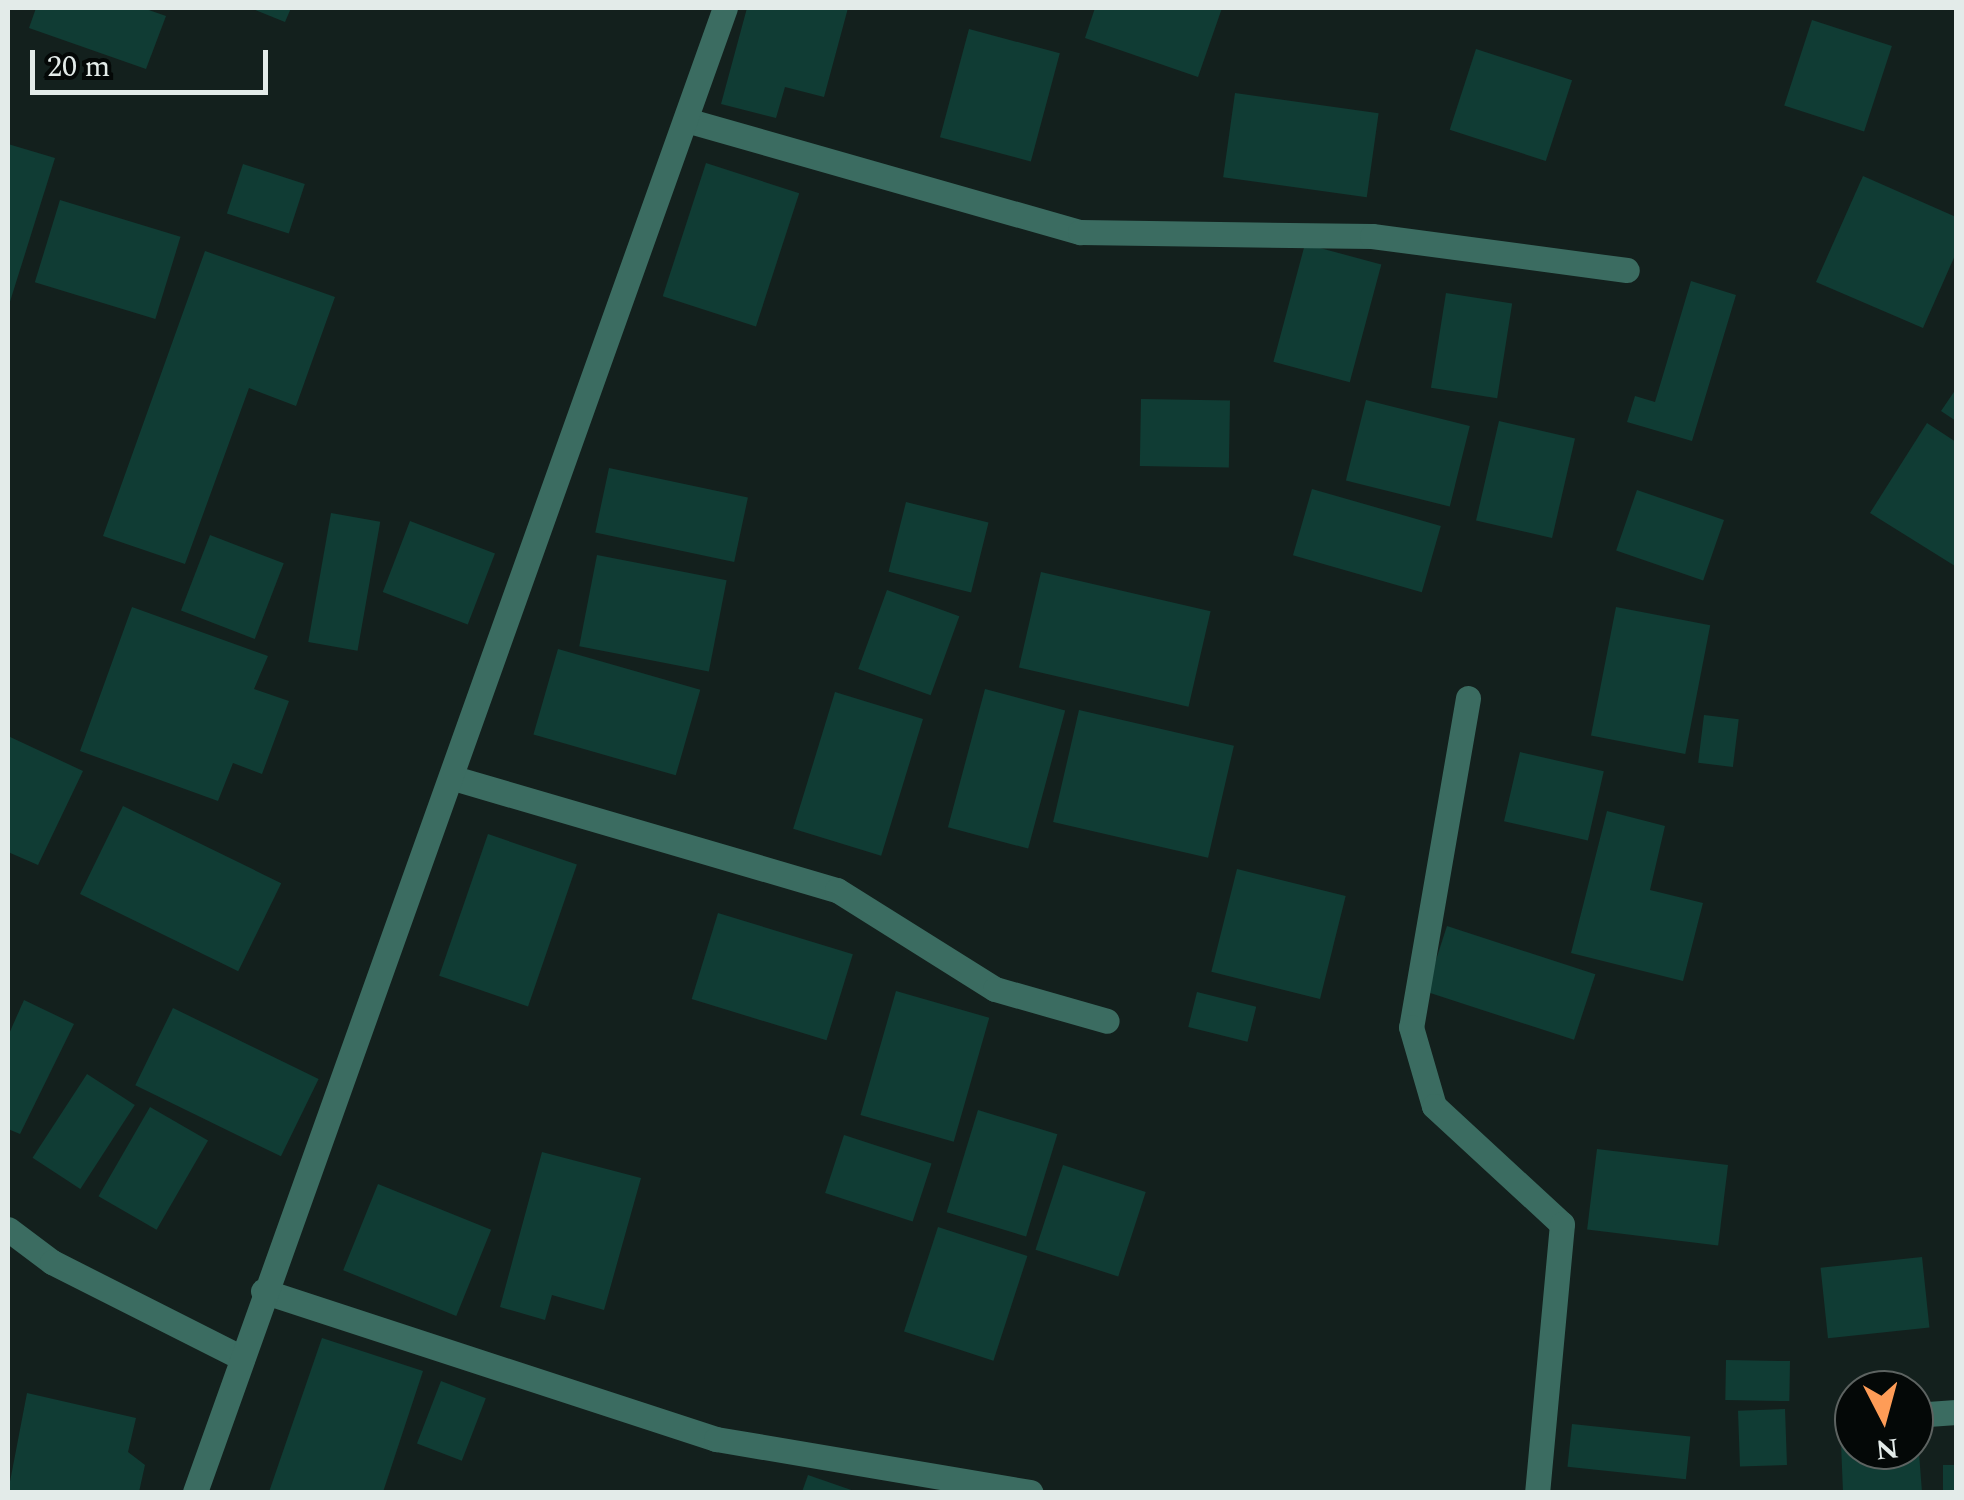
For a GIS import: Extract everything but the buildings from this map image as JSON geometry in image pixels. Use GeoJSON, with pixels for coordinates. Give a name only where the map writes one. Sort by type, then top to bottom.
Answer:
{"type":"FeatureCollection","features":[{"type":"Feature","properties":{"kind":"street"},"geometry":{"type":"LineString","coordinates":[[195,1492],[263,1291],[457,779],[725,8]]}},
{"type":"Feature","properties":{"kind":"street"},"geometry":{"type":"LineString","coordinates":[[686,120],[1080,232],[1372,236],[1627,270]]}},
{"type":"Feature","properties":{"kind":"street"},"geometry":{"type":"LineString","coordinates":[[1468,698],[1411,1026],[1434,1106],[1562,1224],[1537,1492]]}},
{"type":"Feature","properties":{"kind":"street"},"geometry":{"type":"LineString","coordinates":[[457,779],[837,890],[996,990],[1107,1022]]}},
{"type":"Feature","properties":{"kind":"street"},"geometry":{"type":"LineString","coordinates":[[8,1229],[52,1262],[240,1357]]}},
{"type":"Feature","properties":{"kind":"street"},"geometry":{"type":"LineString","coordinates":[[263,1291],[716,1440],[1030,1492]]}}]}
